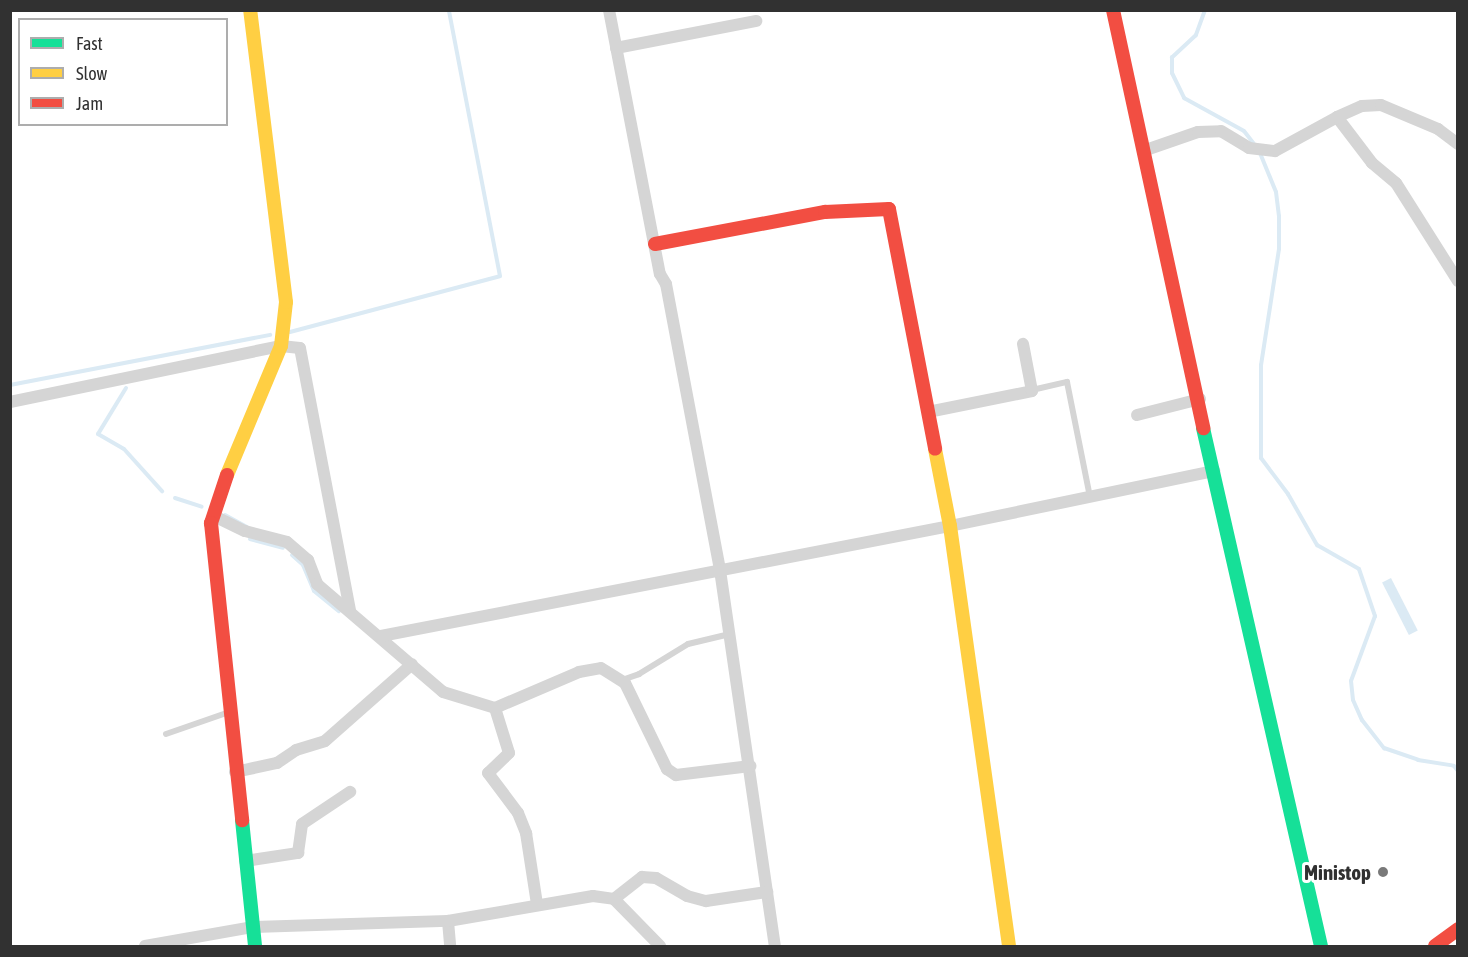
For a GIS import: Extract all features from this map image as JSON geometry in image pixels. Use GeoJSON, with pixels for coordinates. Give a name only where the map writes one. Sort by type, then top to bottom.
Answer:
{"type":"FeatureCollection","features":[{"type":"Feature","properties":{"kind":"street"},"geometry":{"type":"LineString","coordinates":[[250,10],[286,282],[280,346],[254,418],[229,469],[216,517],[211,523],[235,772],[255,946]]}},
{"type":"Feature","properties":{"kind":"street"},"geometry":{"type":"LineString","coordinates":[[609,10],[660,274],[666,284],[720,570],[775,946]]}},
{"type":"Feature","properties":{"kind":"street"},"geometry":{"type":"LineString","coordinates":[[1113,10],[1214,471],[1322,946]]}},
{"type":"Feature","properties":{"kind":"street"},"geometry":{"type":"LineString","coordinates":[[616,48],[756,21]]}},
{"type":"Feature","properties":{"kind":"street"},"geometry":{"type":"LineString","coordinates":[[1143,152],[1198,132],[1221,131],[1250,148],[1275,151],[1362,106],[1381,105],[1438,129],[1458,144]]}},
{"type":"Feature","properties":{"kind":"street"},"geometry":{"type":"LineString","coordinates":[[1337,117],[1372,164],[1396,183],[1458,280]]}},
{"type":"Feature","properties":{"kind":"street"},"geometry":{"type":"LineString","coordinates":[[655,244],[825,212],[889,209],[950,526],[1009,946]]}},
{"type":"Feature","properties":{"kind":"street"},"geometry":{"type":"LineString","coordinates":[[928,412],[1032,390],[1023,344]]}},
{"type":"Feature","properties":{"kind":"street"},"geometry":{"type":"LineString","coordinates":[[10,402],[280,346],[300,348],[350,611]]}},
{"type":"Feature","properties":{"kind":"street"},"geometry":{"type":"LineString","coordinates":[[1137,415],[1200,399]]}},
{"type":"Feature","properties":{"kind":"street"},"geometry":{"type":"LineString","coordinates":[[381,636],[950,526],[1214,471]]}},
{"type":"Feature","properties":{"kind":"street"},"geometry":{"type":"LineString","coordinates":[[216,517],[245,531],[286,542],[308,560],[317,584],[381,636],[443,692],[495,708],[579,672],[601,668],[622,680],[667,769],[676,775],[750,766]]}},
{"type":"Feature","properties":{"kind":"street"},"geometry":{"type":"LineString","coordinates":[[235,772],[277,763],[296,750],[324,741],[412,664]]}},
{"type":"Feature","properties":{"kind":"street"},"geometry":{"type":"LineString","coordinates":[[495,708],[509,753],[488,773],[518,813],[526,832],[537,904]]}},
{"type":"Feature","properties":{"kind":"street"},"geometry":{"type":"LineString","coordinates":[[245,861],[298,853],[302,824],[350,792]]}},
{"type":"Feature","properties":{"kind":"street"},"geometry":{"type":"LineString","coordinates":[[614,899],[642,877],[656,878],[687,896],[706,901],[767,892]]}},
{"type":"Feature","properties":{"kind":"street"},"geometry":{"type":"LineString","coordinates":[[145,946],[253,927],[448,921],[593,896],[614,899],[660,946]]}},
{"type":"Feature","properties":{"kind":"street"},"geometry":{"type":"LineString","coordinates":[[448,921],[450,946]]}},
{"type":"Feature","properties":{"kind":"street"},"geometry":{"type":"LineString","coordinates":[[1435,946],[1458,929]]}},
{"type":"Feature","properties":{"kind":"lane"},"geometry":{"type":"LineString","coordinates":[[1032,390],[1067,382],[1090,497]]}},
{"type":"Feature","properties":{"kind":"lane"},"geometry":{"type":"LineString","coordinates":[[622,680],[639,674],[688,644],[731,634]]}},
{"type":"Feature","properties":{"kind":"lane"},"geometry":{"type":"LineString","coordinates":[[166,734],[229,712]]}},
{"type":"Feature","properties":{"kind":"shaded area"},"geometry":{"type":"Polygon","coordinates":[[[1391,578],[1418,631],[1409,635],[1382,583],[1391,578]]]}},
{"type":"Feature","properties":{"kind":"waterway"},"geometry":{"type":"LineString","coordinates":[[290,332],[500,276],[449,10]]}},
{"type":"Feature","properties":{"kind":"waterway"},"geometry":{"type":"LineString","coordinates":[[1205,10],[1196,35],[1172,57],[1172,73],[1184,98],[1244,131],[1254,144]]}},
{"type":"Feature","properties":{"kind":"waterway"},"geometry":{"type":"LineString","coordinates":[[1260,153],[1276,192],[1279,216],[1279,249],[1261,365],[1261,458],[1288,494],[1317,545],[1359,569],[1375,616],[1351,681],[1353,700],[1362,720],[1384,748],[1418,760],[1454,766],[1458,771]]}},
{"type":"Feature","properties":{"kind":"waterway"},"geometry":{"type":"LineString","coordinates":[[10,385],[270,335]]}},
{"type":"Feature","properties":{"kind":"waterway"},"geometry":{"type":"LineString","coordinates":[[126,388],[98,434],[124,449],[162,491]]}},
{"type":"Feature","properties":{"kind":"waterway"},"geometry":{"type":"LineString","coordinates":[[175,498],[202,507]]}},
{"type":"Feature","properties":{"kind":"waterway"},"geometry":{"type":"LineString","coordinates":[[225,515],[247,527]]}},
{"type":"Feature","properties":{"kind":"waterway"},"geometry":{"type":"LineString","coordinates":[[250,539],[283,548]]}},
{"type":"Feature","properties":{"kind":"waterway"},"geometry":{"type":"LineString","coordinates":[[292,555],[303,565],[314,591],[339,611]]}},
{"type":"Feature","properties":{"kind":"traffic: fast"},"geometry":{"type":"LineString","coordinates":[[1203,428],[1321,946]]}},
{"type":"Feature","properties":{"kind":"traffic: fast"},"geometry":{"type":"LineString","coordinates":[[242,820],[255,946]]}},
{"type":"Feature","properties":{"kind":"traffic: slow"},"geometry":{"type":"LineString","coordinates":[[227,475],[281,346],[286,302],[250,10]]}},
{"type":"Feature","properties":{"kind":"traffic: slow"},"geometry":{"type":"LineString","coordinates":[[935,449],[950,526],[1009,946]]}},
{"type":"Feature","properties":{"kind":"traffic: jam"},"geometry":{"type":"LineString","coordinates":[[1113,10],[1203,428]]}},
{"type":"Feature","properties":{"kind":"traffic: jam"},"geometry":{"type":"LineString","coordinates":[[655,244],[825,212],[889,209],[935,449]]}},
{"type":"Feature","properties":{"kind":"traffic: jam"},"geometry":{"type":"LineString","coordinates":[[227,475],[211,523],[242,820]]}},
{"type":"Feature","properties":{"kind":"traffic: jam"},"geometry":{"type":"LineString","coordinates":[[1435,946],[1458,929]]}},
{"type":"Feature","properties":{"kind":"place","name":"Ministop"},"geometry":{"type":"Point","coordinates":[1383,872]}}]}
